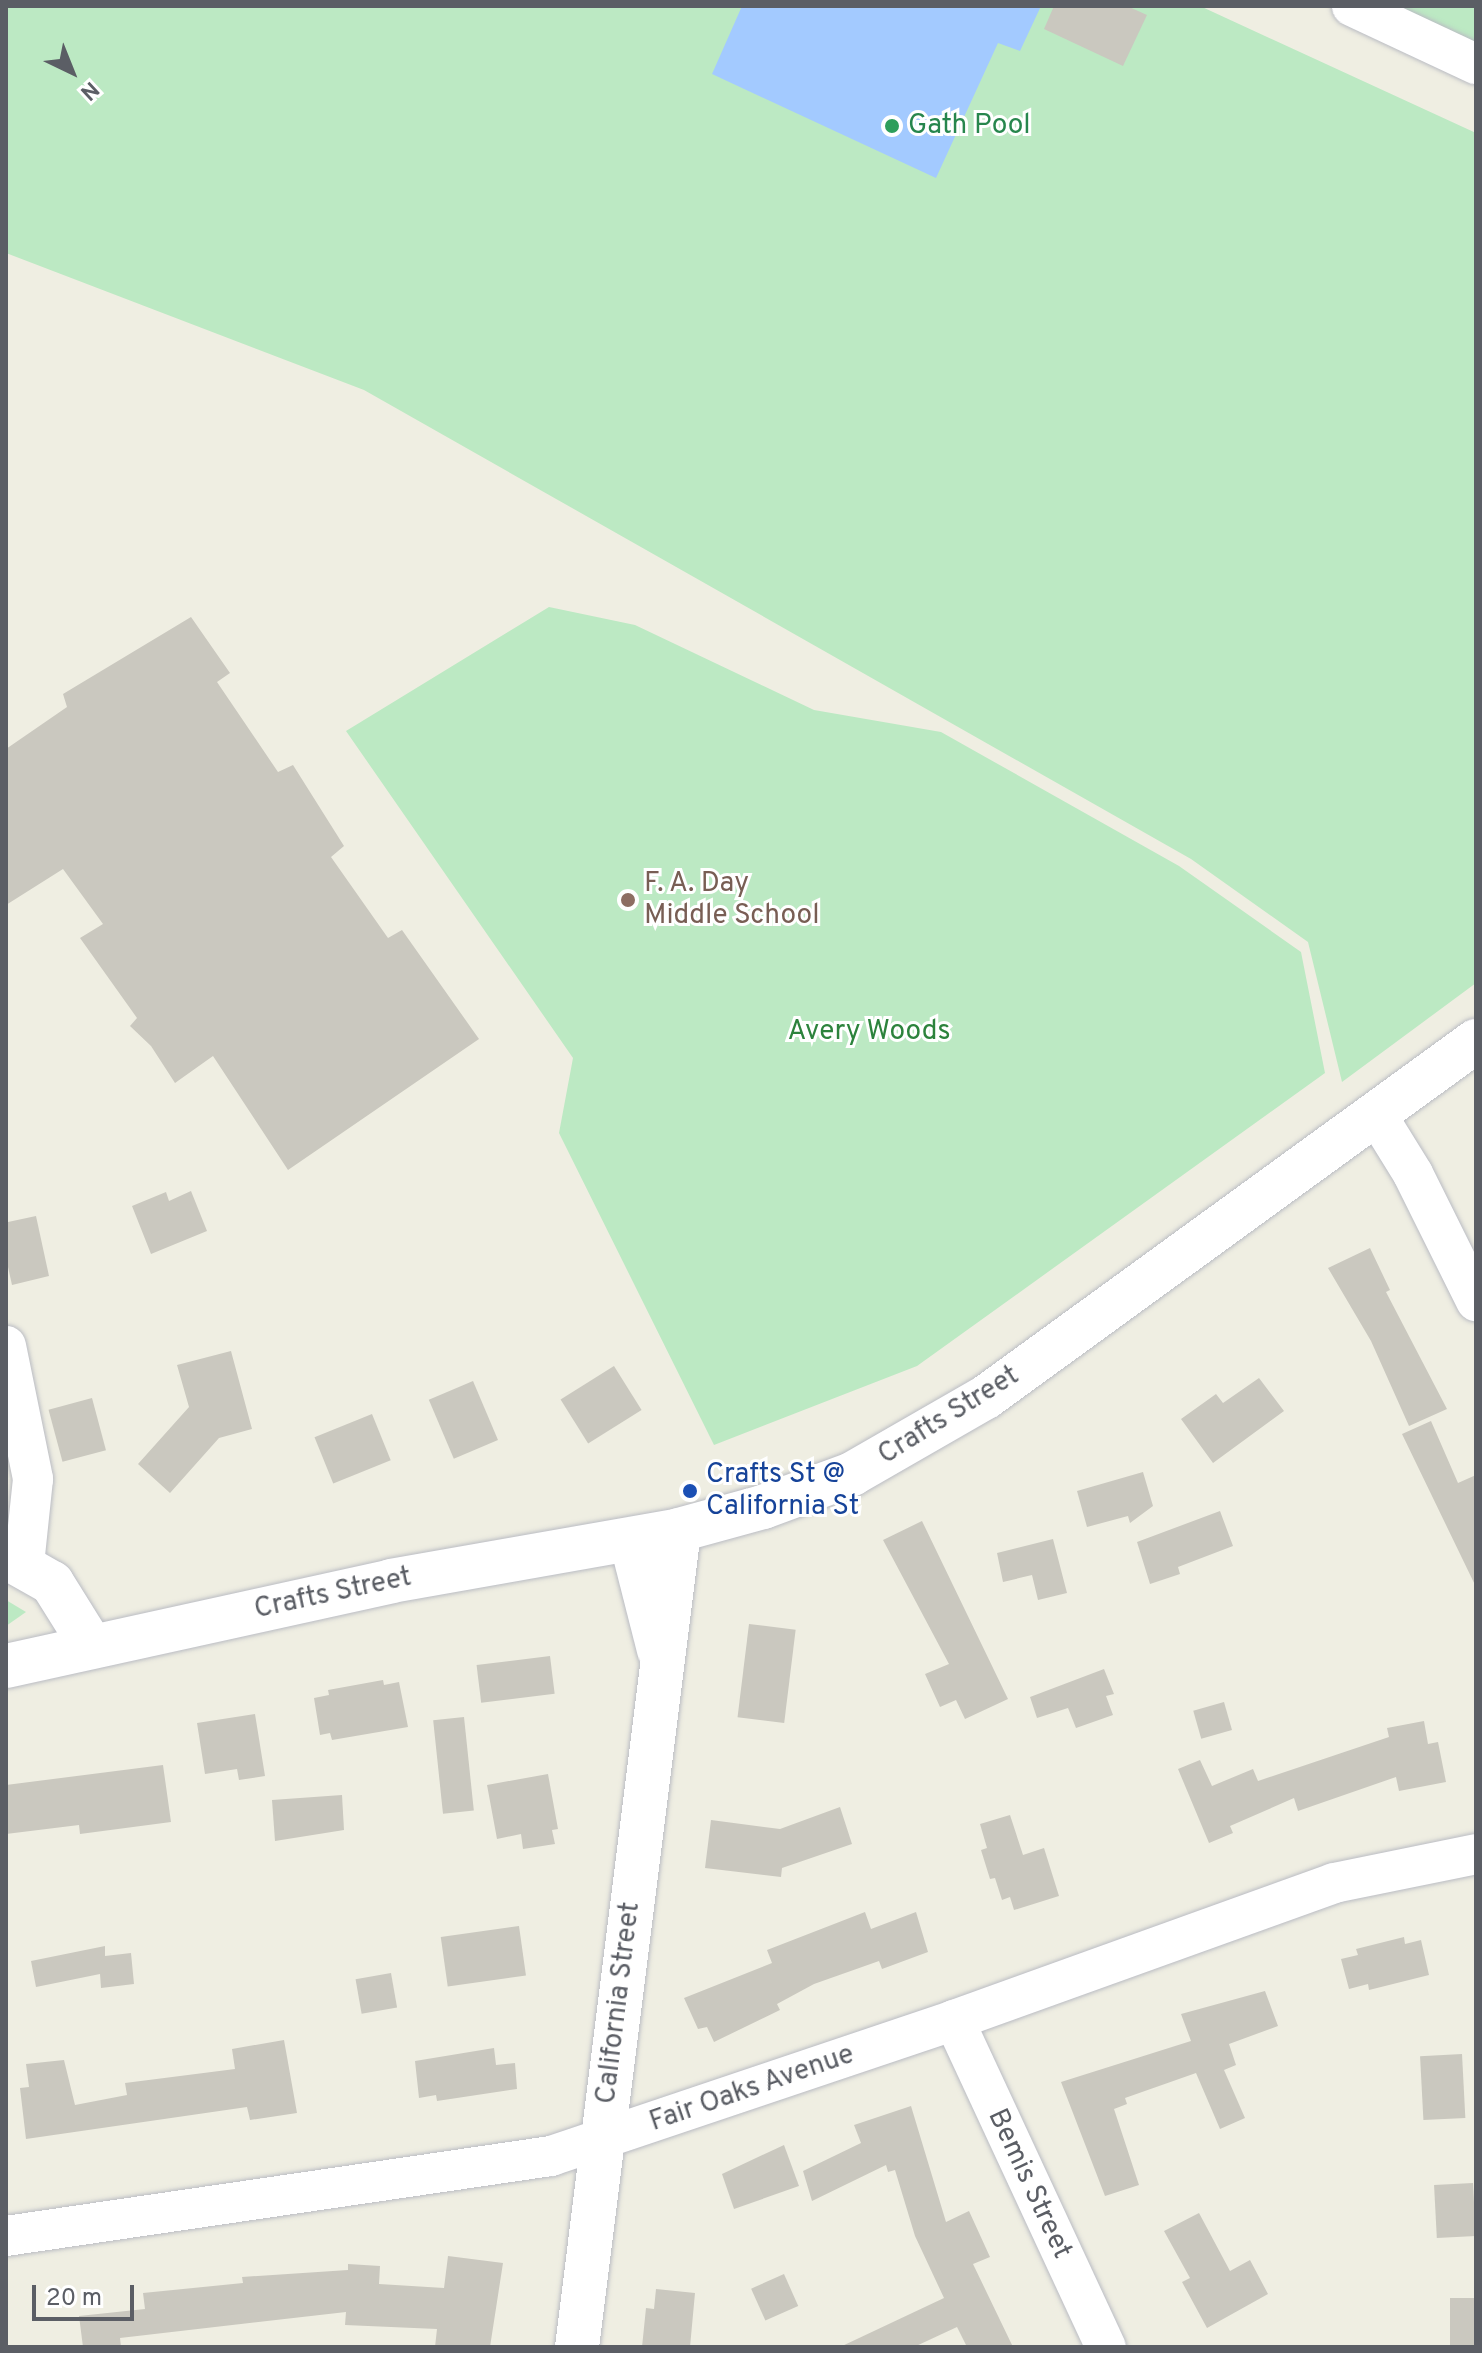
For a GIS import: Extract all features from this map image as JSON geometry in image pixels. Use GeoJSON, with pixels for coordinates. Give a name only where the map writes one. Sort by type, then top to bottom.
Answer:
{"type":"FeatureCollection","features":[{"type":"Feature","properties":{"kind":"main road","name":"Crafts Street"},"geometry":{"type":"LineString","coordinates":[[6,1666],[391,1581],[679,1530],[824,1486],[934,1431],[1476,1041]]}},
{"type":"Feature","properties":{"kind":"main road","name":"California Street"},"geometry":{"type":"LineString","coordinates":[[577,2347],[662,1659],[675,1595],[679,1530]]}},
{"type":"Feature","properties":{"kind":"main road","name":"California Street"},"geometry":{"type":"LineString","coordinates":[[631,1540],[662,1659]]}},
{"type":"Feature","properties":{"kind":"main road"},"geometry":{"type":"LineString","coordinates":[[15,1560],[60,1591],[92,1647]]}},
{"type":"Feature","properties":{"kind":"street"},"geometry":{"type":"LineString","coordinates":[[1352,6],[1476,64]]}},
{"type":"Feature","properties":{"kind":"street"},"geometry":{"type":"LineString","coordinates":[[1376,1114],[1413,1174],[1476,1301]]}},
{"type":"Feature","properties":{"kind":"street"},"geometry":{"type":"LineString","coordinates":[[6,1346],[33,1479],[15,1560]]}},
{"type":"Feature","properties":{"kind":"street","name":"Fair Oaks Avenue"},"geometry":{"type":"LineString","coordinates":[[6,2236],[510,2165],[602,2140],[954,2020],[1334,1883],[1476,1854]]}},
{"type":"Feature","properties":{"kind":"street","name":"Bemis Street"},"geometry":{"type":"LineString","coordinates":[[954,2020],[1106,2347]]}},
{"type":"Feature","properties":{"kind":"green space"},"geometry":{"type":"Polygon","coordinates":[[[6,6],[1200,6],[1476,133],[1476,983],[1342,1082],[1308,942],[1191,859],[364,390],[6,253],[6,6]]]}},
{"type":"Feature","properties":{"kind":"green space"},"geometry":{"type":"Polygon","coordinates":[[[1346,6],[1476,6],[1476,67],[1346,6]]]}},
{"type":"Feature","properties":{"kind":"green space","name":"Avery Woods"},"geometry":{"type":"Polygon","coordinates":[[[549,607],[635,625],[814,710],[941,732],[1179,866],[1301,952],[1325,1073],[917,1366],[714,1445],[559,1133],[573,1058],[346,731],[549,607]]]}},
{"type":"Feature","properties":{"kind":"green space"},"geometry":{"type":"Polygon","coordinates":[[[6,1600],[26,1612],[6,1626],[6,1600]]]}},
{"type":"Feature","properties":{"kind":"water","name":"Gath Pool"},"geometry":{"type":"Polygon","coordinates":[[[742,6],[1041,6],[1020,51],[998,43],[936,178],[712,74],[742,6]]]}},
{"type":"Feature","properties":{"kind":"building"},"geometry":{"type":"Polygon","coordinates":[[[1054,6],[1127,6],[1147,15],[1123,66],[1044,29],[1054,6]]]}},
{"type":"Feature","properties":{"kind":"building"},"geometry":{"type":"Polygon","coordinates":[[[191,617],[230,673],[217,682],[278,772],[293,765],[344,846],[331,857],[388,938],[402,930],[479,1039],[288,1170],[213,1056],[175,1083],[151,1046],[130,1026],[137,1018],[80,938],[103,924],[63,869],[6,905],[6,749],[67,707],[63,694],[191,617]]]}},
{"type":"Feature","properties":{"kind":"building"},"geometry":{"type":"Polygon","coordinates":[[[191,1191],[207,1231],[151,1254],[132,1206],[166,1192],[169,1201],[191,1191]]]}},
{"type":"Feature","properties":{"kind":"building"},"geometry":{"type":"Polygon","coordinates":[[[36,1216],[49,1276],[12,1285],[6,1258],[8,1222],[36,1216]]]}},
{"type":"Feature","properties":{"kind":"building"},"geometry":{"type":"Polygon","coordinates":[[[1370,1248],[1390,1290],[1386,1292],[1447,1409],[1409,1426],[1371,1341],[1328,1268],[1370,1248]]]}},
{"type":"Feature","properties":{"kind":"building"},"geometry":{"type":"Polygon","coordinates":[[[231,1351],[252,1429],[219,1438],[170,1493],[138,1464],[189,1407],[177,1365],[231,1351]]]}},
{"type":"Feature","properties":{"kind":"building"},"geometry":{"type":"Polygon","coordinates":[[[614,1366],[642,1410],[588,1443],[561,1399],[614,1366]]]}},
{"type":"Feature","properties":{"kind":"building"},"geometry":{"type":"Polygon","coordinates":[[[1259,1378],[1284,1411],[1213,1463],[1181,1419],[1216,1394],[1223,1403],[1259,1378]]]}},
{"type":"Feature","properties":{"kind":"building"},"geometry":{"type":"Polygon","coordinates":[[[473,1381],[498,1440],[454,1459],[429,1400],[473,1381]]]}},
{"type":"Feature","properties":{"kind":"building"},"geometry":{"type":"Polygon","coordinates":[[[92,1398],[106,1450],[63,1462],[49,1410],[92,1398]]]}},
{"type":"Feature","properties":{"kind":"building"},"geometry":{"type":"Polygon","coordinates":[[[372,1414],[391,1460],[333,1484],[315,1437],[372,1414]]]}},
{"type":"Feature","properties":{"kind":"building"},"geometry":{"type":"Polygon","coordinates":[[[1431,1421],[1458,1483],[1476,1475],[1476,1587],[1402,1434],[1431,1421]]]}},
{"type":"Feature","properties":{"kind":"building"},"geometry":{"type":"Polygon","coordinates":[[[1143,1472],[1153,1506],[1130,1523],[1128,1516],[1087,1527],[1077,1491],[1143,1472]]]}},
{"type":"Feature","properties":{"kind":"building"},"geometry":{"type":"Polygon","coordinates":[[[1220,1511],[1233,1546],[1178,1567],[1180,1574],[1150,1584],[1137,1542],[1220,1511]]]}},
{"type":"Feature","properties":{"kind":"building"},"geometry":{"type":"Polygon","coordinates":[[[922,1521],[1008,1699],[965,1719],[956,1700],[940,1707],[925,1674],[949,1664],[883,1540],[922,1521]]]}},
{"type":"Feature","properties":{"kind":"building"},"geometry":{"type":"Polygon","coordinates":[[[1053,1539],[1067,1593],[1038,1600],[1032,1575],[1003,1582],[997,1553],[1053,1539]]]}},
{"type":"Feature","properties":{"kind":"building"},"geometry":{"type":"Polygon","coordinates":[[[749,1624],[796,1630],[784,1723],[738,1717],[749,1624]]]}},
{"type":"Feature","properties":{"kind":"building"},"geometry":{"type":"Polygon","coordinates":[[[550,1656],[555,1694],[481,1703],[477,1665],[550,1656]]]}},
{"type":"Feature","properties":{"kind":"building"},"geometry":{"type":"Polygon","coordinates":[[[1104,1669],[1114,1694],[1106,1696],[1113,1715],[1076,1728],[1068,1708],[1037,1718],[1030,1697],[1104,1669]]]}},
{"type":"Feature","properties":{"kind":"building"},"geometry":{"type":"Polygon","coordinates":[[[383,1680],[384,1685],[399,1682],[408,1727],[332,1740],[330,1733],[320,1735],[314,1698],[329,1695],[328,1690],[383,1680]]]}},
{"type":"Feature","properties":{"kind":"building"},"geometry":{"type":"Polygon","coordinates":[[[1224,1702],[1232,1730],[1201,1739],[1193,1711],[1224,1702]]]}},
{"type":"Feature","properties":{"kind":"building"},"geometry":{"type":"Polygon","coordinates":[[[255,1714],[265,1776],[239,1780],[237,1769],[205,1774],[197,1723],[255,1714]]]}},
{"type":"Feature","properties":{"kind":"building"},"geometry":{"type":"Polygon","coordinates":[[[464,1717],[474,1810],[443,1814],[433,1720],[464,1717]]]}},
{"type":"Feature","properties":{"kind":"building"},"geometry":{"type":"Polygon","coordinates":[[[1424,1721],[1428,1744],[1438,1742],[1446,1782],[1399,1791],[1396,1777],[1298,1811],[1294,1798],[1230,1826],[1233,1833],[1209,1843],[1178,1769],[1200,1760],[1212,1786],[1253,1769],[1258,1781],[1389,1737],[1387,1728],[1424,1721]]]}},
{"type":"Feature","properties":{"kind":"building"},"geometry":{"type":"Polygon","coordinates":[[[163,1765],[171,1822],[80,1834],[79,1825],[6,1834],[6,1785],[163,1765]]]}},
{"type":"Feature","properties":{"kind":"building"},"geometry":{"type":"Polygon","coordinates":[[[548,1774],[558,1829],[552,1830],[555,1844],[523,1849],[521,1834],[497,1839],[487,1785],[548,1774]]]}},
{"type":"Feature","properties":{"kind":"building"},"geometry":{"type":"Polygon","coordinates":[[[342,1795],[344,1830],[275,1841],[272,1800],[342,1795]]]}},
{"type":"Feature","properties":{"kind":"building"},"geometry":{"type":"Polygon","coordinates":[[[840,1807],[852,1844],[782,1868],[781,1877],[705,1868],[711,1820],[780,1829],[840,1807]]]}},
{"type":"Feature","properties":{"kind":"building"},"geometry":{"type":"Polygon","coordinates":[[[1010,1815],[1023,1855],[1044,1848],[1059,1896],[1014,1910],[1010,1897],[1002,1900],[995,1878],[990,1879],[981,1850],[987,1848],[980,1824],[1010,1815]]]}},
{"type":"Feature","properties":{"kind":"building"},"geometry":{"type":"Polygon","coordinates":[[[865,1912],[871,1929],[916,1912],[928,1952],[882,1969],[879,1961],[814,1984],[777,2004],[780,2010],[714,2042],[707,2027],[698,2029],[684,1998],[772,1963],[767,1950],[865,1912]]]}},
{"type":"Feature","properties":{"kind":"building"},"geometry":{"type":"Polygon","coordinates":[[[519,1926],[526,1976],[448,1987],[441,1937],[519,1926]]]}},
{"type":"Feature","properties":{"kind":"building"},"geometry":{"type":"Polygon","coordinates":[[[1404,1937],[1405,1944],[1421,1940],[1429,1975],[1369,1990],[1368,1984],[1349,1989],[1341,1959],[1358,1955],[1356,1949],[1404,1937]]]}},
{"type":"Feature","properties":{"kind":"building"},"geometry":{"type":"Polygon","coordinates":[[[105,1946],[105,1956],[131,1953],[134,1984],[101,1988],[100,1974],[36,1987],[31,1961],[105,1946]]]}},
{"type":"Feature","properties":{"kind":"building"},"geometry":{"type":"Polygon","coordinates":[[[391,1973],[397,2007],[362,2014],[356,1979],[391,1973]]]}},
{"type":"Feature","properties":{"kind":"building"},"geometry":{"type":"Polygon","coordinates":[[[1265,1991],[1278,2026],[1229,2044],[1236,2065],[1224,2070],[1245,2118],[1220,2129],[1196,2073],[1125,2098],[1127,2104],[1114,2109],[1139,2185],[1105,2196],[1061,2082],[1191,2041],[1181,2014],[1265,1991]]]}},
{"type":"Feature","properties":{"kind":"building"},"geometry":{"type":"Polygon","coordinates":[[[284,2040],[297,2113],[250,2120],[247,2107],[26,2139],[20,2088],[29,2087],[26,2064],[64,2060],[75,2105],[127,2095],[125,2083],[235,2069],[232,2049],[284,2040]]]}},
{"type":"Feature","properties":{"kind":"building"},"geometry":{"type":"Polygon","coordinates":[[[494,2048],[496,2065],[515,2063],[517,2089],[437,2101],[436,2095],[419,2098],[415,2061],[494,2048]]]}},
{"type":"Feature","properties":{"kind":"building"},"geometry":{"type":"Polygon","coordinates":[[[1462,2054],[1465,2118],[1423,2120],[1420,2056],[1462,2054]]]}},
{"type":"Feature","properties":{"kind":"building"},"geometry":{"type":"Polygon","coordinates":[[[911,2106],[946,2222],[969,2211],[990,2257],[973,2264],[1013,2347],[967,2347],[957,2327],[914,2347],[840,2347],[944,2298],[915,2236],[895,2170],[888,2172],[886,2165],[812,2201],[803,2171],[861,2143],[854,2125],[911,2106]]]}},
{"type":"Feature","properties":{"kind":"building"},"geometry":{"type":"Polygon","coordinates":[[[784,2145],[799,2186],[734,2209],[722,2174],[784,2145]]]}},
{"type":"Feature","properties":{"kind":"building"},"geometry":{"type":"Polygon","coordinates":[[[1473,2183],[1476,2236],[1437,2238],[1434,2185],[1473,2183]]]}},
{"type":"Feature","properties":{"kind":"building"},"geometry":{"type":"Polygon","coordinates":[[[1199,2213],[1230,2271],[1250,2260],[1268,2294],[1207,2328],[1182,2282],[1190,2278],[1164,2231],[1199,2213]]]}},
{"type":"Feature","properties":{"kind":"building"},"geometry":{"type":"Polygon","coordinates":[[[448,2256],[503,2263],[490,2347],[435,2347],[437,2329],[345,2325],[346,2312],[120,2338],[121,2347],[83,2347],[79,2316],[145,2309],[143,2293],[243,2283],[242,2277],[348,2270],[348,2264],[380,2266],[379,2284],[444,2288],[448,2256]]]}},
{"type":"Feature","properties":{"kind":"building"},"geometry":{"type":"Polygon","coordinates":[[[784,2274],[798,2306],[765,2321],[751,2289],[784,2274]]]}},
{"type":"Feature","properties":{"kind":"building"},"geometry":{"type":"Polygon","coordinates":[[[656,2289],[695,2293],[690,2347],[642,2347],[646,2308],[654,2309],[656,2289]]]}},
{"type":"Feature","properties":{"kind":"building"},"geometry":{"type":"Polygon","coordinates":[[[1450,2298],[1476,2298],[1476,2347],[1450,2347],[1450,2298]]]}},
{"type":"Feature","properties":{"kind":"place","name":"Gath Pool"},"geometry":{"type":"Point","coordinates":[892,126]}},
{"type":"Feature","properties":{"kind":"place","name":"F. A. Day Middle School"},"geometry":{"type":"Point","coordinates":[628,900]}},
{"type":"Feature","properties":{"kind":"place","name":"Crafts St @ California St"},"geometry":{"type":"Point","coordinates":[690,1491]}}]}
